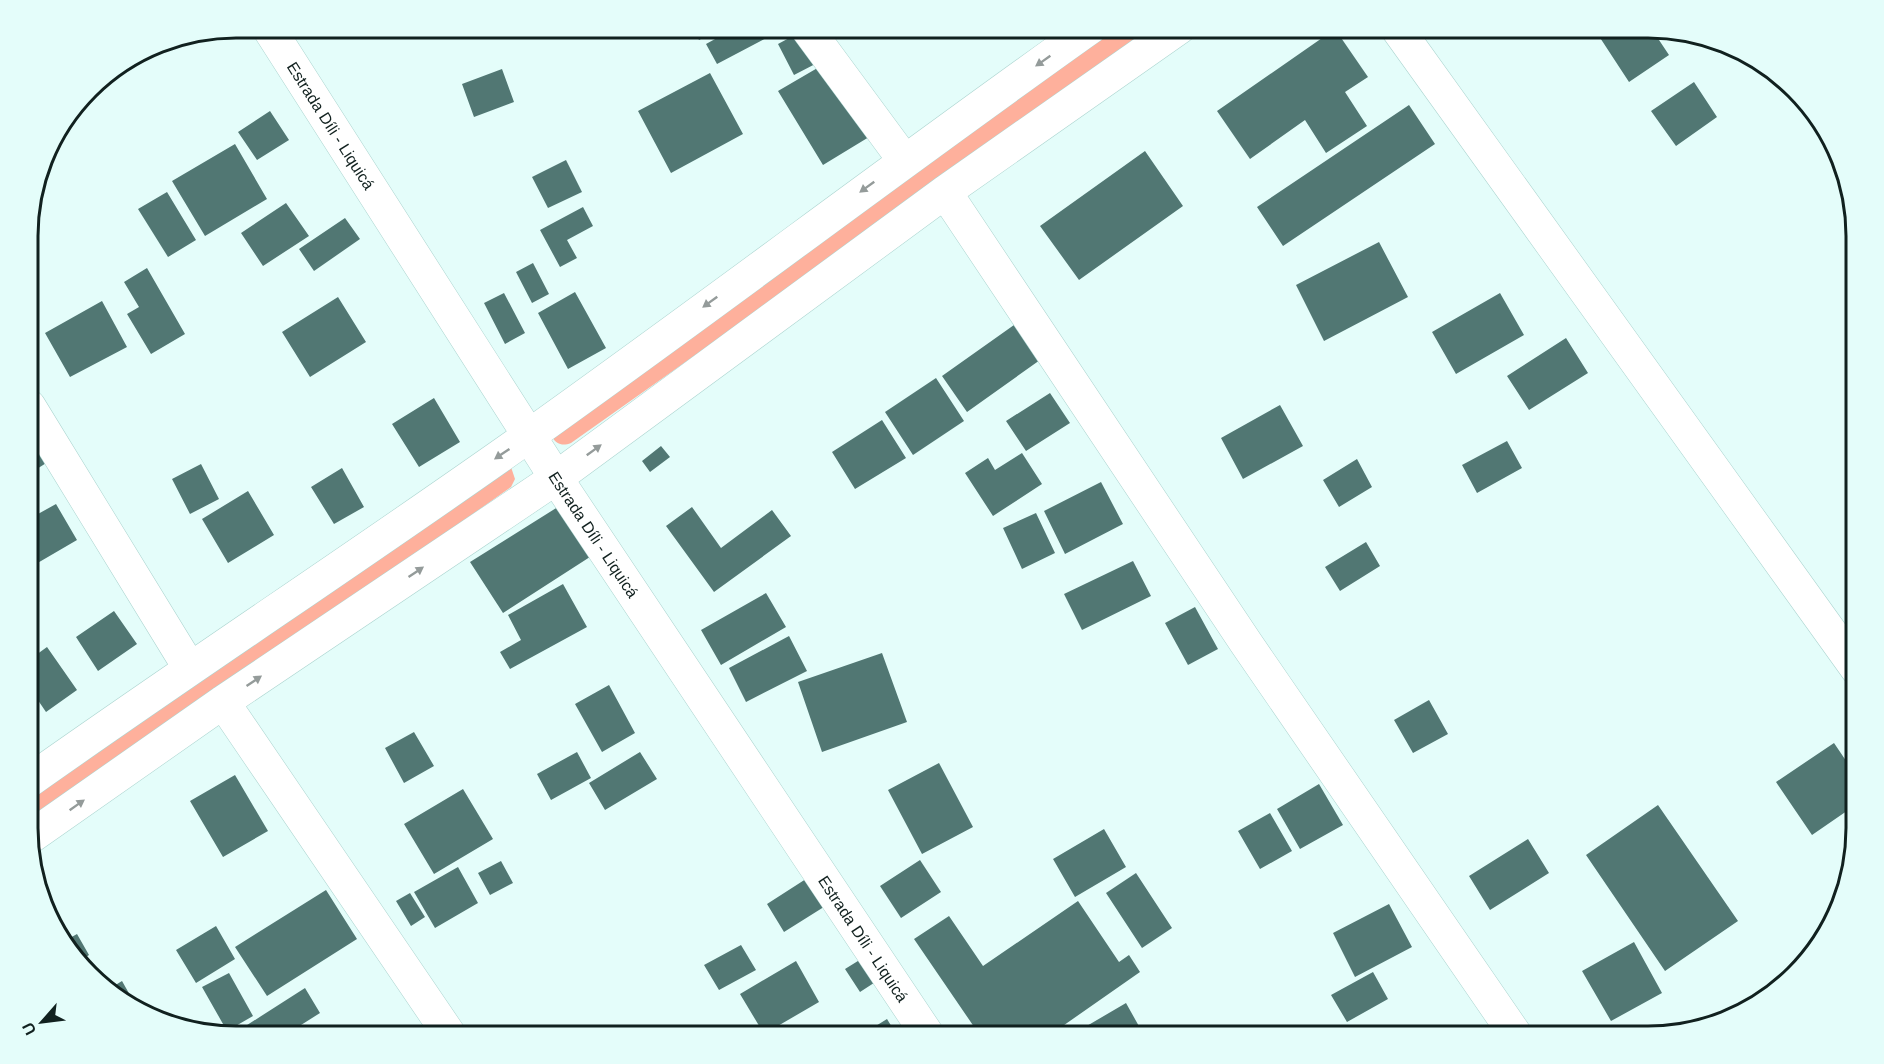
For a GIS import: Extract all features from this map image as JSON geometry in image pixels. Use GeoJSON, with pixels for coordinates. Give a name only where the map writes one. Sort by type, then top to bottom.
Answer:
{"type":"FeatureCollection","features":[{"type":"Feature","properties":{"kind":"street","name":"Estrada Díli - Liquicá"},"geometry":{"type":"LineString","coordinates":[[275,38],[556,478],[922,1026]]}},
{"type":"Feature","properties":{"kind":"street"},"geometry":{"type":"LineString","coordinates":[[814,38],[904,160]]}},
{"type":"Feature","properties":{"kind":"street"},"geometry":{"type":"LineString","coordinates":[[38,775],[189,667],[529,436],[904,160],[1075,38]]}},
{"type":"Feature","properties":{"kind":"street"},"geometry":{"type":"LineString","coordinates":[[38,832],[223,702],[556,478],[945,192],[1164,38]]}},
{"type":"Feature","properties":{"kind":"street"},"geometry":{"type":"LineString","coordinates":[[1404,38],[1846,654]]}},
{"type":"Feature","properties":{"kind":"street"},"geometry":{"type":"LineString","coordinates":[[945,192],[1246,643],[1509,1026]]}},
{"type":"Feature","properties":{"kind":"street"},"geometry":{"type":"LineString","coordinates":[[38,421],[189,667]]}},
{"type":"Feature","properties":{"kind":"street"},"geometry":{"type":"LineString","coordinates":[[223,702],[444,1026]]}},
{"type":"Feature","properties":{"kind":"shaded area"},"geometry":{"type":"Polygon","coordinates":[[[1095,38],[1143,38],[571,443],[560,444],[554,440],[552,437],[556,421],[1095,38]]]}},
{"type":"Feature","properties":{"kind":"shaded area"},"geometry":{"type":"Polygon","coordinates":[[[511,467],[515,479],[511,487],[38,822],[38,788],[511,467]]]}},
{"type":"Feature","properties":{"kind":"building"},"geometry":{"type":"Polygon","coordinates":[[[717,38],[766,38],[717,64],[706,44],[717,38]]]}},
{"type":"Feature","properties":{"kind":"building"},"geometry":{"type":"Polygon","coordinates":[[[789,38],[808,38],[821,61],[794,75],[778,44],[789,38]]]}},
{"type":"Feature","properties":{"kind":"building"},"geometry":{"type":"Polygon","coordinates":[[[1322,38],[1341,38],[1368,77],[1345,92],[1367,126],[1326,153],[1305,120],[1250,159],[1217,111],[1322,38]]]}},
{"type":"Feature","properties":{"kind":"building"},"geometry":{"type":"Polygon","coordinates":[[[1600,38],[1658,38],[1669,55],[1629,82],[1600,38]]]}},
{"type":"Feature","properties":{"kind":"building"},"geometry":{"type":"Polygon","coordinates":[[[826,63],[869,137],[823,165],[778,91],[826,63]]]}},
{"type":"Feature","properties":{"kind":"building"},"geometry":{"type":"Polygon","coordinates":[[[502,69],[514,102],[474,117],[462,84],[502,69]]]}},
{"type":"Feature","properties":{"kind":"building"},"geometry":{"type":"Polygon","coordinates":[[[710,73],[743,134],[671,173],[638,111],[710,73]]]}},
{"type":"Feature","properties":{"kind":"building"},"geometry":{"type":"Polygon","coordinates":[[[1694,82],[1717,117],[1676,146],[1651,111],[1694,82]]]}},
{"type":"Feature","properties":{"kind":"building"},"geometry":{"type":"Polygon","coordinates":[[[1409,105],[1435,144],[1283,246],[1257,207],[1409,105]]]}},
{"type":"Feature","properties":{"kind":"building"},"geometry":{"type":"Polygon","coordinates":[[[270,111],[289,140],[257,160],[238,132],[270,111]]]}},
{"type":"Feature","properties":{"kind":"building"},"geometry":{"type":"Polygon","coordinates":[[[235,144],[267,199],[205,236],[172,181],[235,144]]]}},
{"type":"Feature","properties":{"kind":"building"},"geometry":{"type":"Polygon","coordinates":[[[1145,151],[1183,206],[1079,280],[1040,226],[1145,151]]]}},
{"type":"Feature","properties":{"kind":"building"},"geometry":{"type":"Polygon","coordinates":[[[566,160],[582,192],[548,208],[532,177],[566,160]]]}},
{"type":"Feature","properties":{"kind":"building"},"geometry":{"type":"Polygon","coordinates":[[[167,192],[196,240],[168,257],[138,209],[167,192]]]}},
{"type":"Feature","properties":{"kind":"building"},"geometry":{"type":"Polygon","coordinates":[[[286,203],[309,236],[263,266],[241,233],[286,203]]]}},
{"type":"Feature","properties":{"kind":"building"},"geometry":{"type":"Polygon","coordinates":[[[583,207],[593,226],[567,240],[577,258],[560,267],[540,230],[583,207]]]}},
{"type":"Feature","properties":{"kind":"building"},"geometry":{"type":"Polygon","coordinates":[[[345,218],[360,239],[314,271],[299,249],[345,218]]]}},
{"type":"Feature","properties":{"kind":"building"},"geometry":{"type":"Polygon","coordinates":[[[1379,242],[1408,297],[1324,341],[1296,285],[1379,242]]]}},
{"type":"Feature","properties":{"kind":"building"},"geometry":{"type":"Polygon","coordinates":[[[533,263],[549,294],[532,303],[516,272],[533,263]]]}},
{"type":"Feature","properties":{"kind":"building"},"geometry":{"type":"Polygon","coordinates":[[[147,268],[185,334],[151,354],[127,314],[139,307],[124,282],[147,268]]]}},
{"type":"Feature","properties":{"kind":"building"},"geometry":{"type":"Polygon","coordinates":[[[575,292],[606,348],[568,369],[538,313],[575,292]]]}},
{"type":"Feature","properties":{"kind":"building"},"geometry":{"type":"Polygon","coordinates":[[[504,293],[525,333],[505,344],[484,303],[504,293]]]}},
{"type":"Feature","properties":{"kind":"building"},"geometry":{"type":"Polygon","coordinates":[[[1500,293],[1524,335],[1456,374],[1432,332],[1500,293]]]}},
{"type":"Feature","properties":{"kind":"building"},"geometry":{"type":"Polygon","coordinates":[[[338,297],[366,342],[310,377],[282,332],[338,297]]]}},
{"type":"Feature","properties":{"kind":"building"},"geometry":{"type":"Polygon","coordinates":[[[102,301],[127,347],[70,377],[45,333],[102,301]]]}},
{"type":"Feature","properties":{"kind":"building"},"geometry":{"type":"Polygon","coordinates":[[[1014,325],[1040,360],[967,412],[942,376],[1014,325]]]}},
{"type":"Feature","properties":{"kind":"building"},"geometry":{"type":"Polygon","coordinates":[[[1566,338],[1588,373],[1529,410],[1507,376],[1566,338]]]}},
{"type":"Feature","properties":{"kind":"building"},"geometry":{"type":"Polygon","coordinates":[[[936,378],[964,421],[913,455],[885,412],[936,378]]]}},
{"type":"Feature","properties":{"kind":"building"},"geometry":{"type":"Polygon","coordinates":[[[1050,393],[1070,423],[1026,451],[1006,421],[1050,393]]]}},
{"type":"Feature","properties":{"kind":"building"},"geometry":{"type":"Polygon","coordinates":[[[434,398],[460,442],[419,467],[392,424],[434,398]]]}},
{"type":"Feature","properties":{"kind":"building"},"geometry":{"type":"Polygon","coordinates":[[[1280,405],[1303,446],[1243,479],[1221,438],[1280,405]]]}},
{"type":"Feature","properties":{"kind":"building"},"geometry":{"type":"Polygon","coordinates":[[[882,420],[906,458],[855,489],[832,452],[882,420]]]}},
{"type":"Feature","properties":{"kind":"building"},"geometry":{"type":"Polygon","coordinates":[[[1507,441],[1522,468],[1477,493],[1462,465],[1507,441]]]}},
{"type":"Feature","properties":{"kind":"building"},"geometry":{"type":"Polygon","coordinates":[[[38,445],[51,460],[38,468],[38,445]]]}},
{"type":"Feature","properties":{"kind":"building"},"geometry":{"type":"Polygon","coordinates":[[[661,446],[670,457],[650,472],[642,461],[661,446]]]}},
{"type":"Feature","properties":{"kind":"building"},"geometry":{"type":"Polygon","coordinates":[[[1022,453],[1042,484],[993,516],[965,473],[988,458],[995,470],[1022,453]]]}},
{"type":"Feature","properties":{"kind":"building"},"geometry":{"type":"Polygon","coordinates":[[[1357,459],[1372,487],[1339,507],[1323,480],[1357,459]]]}},
{"type":"Feature","properties":{"kind":"building"},"geometry":{"type":"Polygon","coordinates":[[[201,464],[219,499],[190,514],[172,479],[201,464]]]}},
{"type":"Feature","properties":{"kind":"building"},"geometry":{"type":"Polygon","coordinates":[[[342,468],[364,507],[334,524],[311,487],[342,468]]]}},
{"type":"Feature","properties":{"kind":"building"},"geometry":{"type":"Polygon","coordinates":[[[1101,482],[1123,524],[1065,554],[1044,511],[1101,482]]]}},
{"type":"Feature","properties":{"kind":"building"},"geometry":{"type":"Polygon","coordinates":[[[248,491],[274,535],[228,563],[202,519],[248,491]]]}},
{"type":"Feature","properties":{"kind":"building"},"geometry":{"type":"Polygon","coordinates":[[[56,504],[77,540],[38,563],[38,514],[56,504]]]}},
{"type":"Feature","properties":{"kind":"building"},"geometry":{"type":"Polygon","coordinates":[[[561,505],[593,555],[503,613],[470,562],[561,505]]]}},
{"type":"Feature","properties":{"kind":"building"},"geometry":{"type":"Polygon","coordinates":[[[692,507],[721,548],[772,510],[791,536],[714,592],[666,526],[692,507]]]}},
{"type":"Feature","properties":{"kind":"building"},"geometry":{"type":"Polygon","coordinates":[[[1036,513],[1055,553],[1022,569],[1003,528],[1036,513]]]}},
{"type":"Feature","properties":{"kind":"building"},"geometry":{"type":"Polygon","coordinates":[[[1366,542],[1380,566],[1340,591],[1325,567],[1366,542]]]}},
{"type":"Feature","properties":{"kind":"building"},"geometry":{"type":"Polygon","coordinates":[[[1133,561],[1151,596],[1082,630],[1064,594],[1133,561]]]}},
{"type":"Feature","properties":{"kind":"building"},"geometry":{"type":"Polygon","coordinates":[[[563,584],[587,627],[510,669],[500,652],[521,640],[508,615],[563,584]]]}},
{"type":"Feature","properties":{"kind":"building"},"geometry":{"type":"Polygon","coordinates":[[[766,593],[786,627],[721,665],[701,630],[766,593]]]}},
{"type":"Feature","properties":{"kind":"building"},"geometry":{"type":"Polygon","coordinates":[[[1195,607],[1218,649],[1188,665],[1165,623],[1195,607]]]}},
{"type":"Feature","properties":{"kind":"building"},"geometry":{"type":"Polygon","coordinates":[[[114,611],[137,644],[98,671],[76,637],[114,611]]]}},
{"type":"Feature","properties":{"kind":"building"},"geometry":{"type":"Polygon","coordinates":[[[789,636],[807,671],[746,702],[729,668],[789,636]]]}},
{"type":"Feature","properties":{"kind":"building"},"geometry":{"type":"Polygon","coordinates":[[[47,647],[77,690],[46,712],[38,700],[38,654],[47,647]]]}},
{"type":"Feature","properties":{"kind":"building"},"geometry":{"type":"Polygon","coordinates":[[[882,653],[907,722],[822,752],[798,682],[882,653]]]}},
{"type":"Feature","properties":{"kind":"building"},"geometry":{"type":"Polygon","coordinates":[[[609,685],[635,733],[602,752],[575,704],[609,685]]]}},
{"type":"Feature","properties":{"kind":"building"},"geometry":{"type":"Polygon","coordinates":[[[1429,700],[1448,734],[1413,753],[1394,720],[1429,700]]]}},
{"type":"Feature","properties":{"kind":"building"},"geometry":{"type":"Polygon","coordinates":[[[414,732],[434,766],[404,783],[385,748],[414,732]]]}},
{"type":"Feature","properties":{"kind":"building"},"geometry":{"type":"Polygon","coordinates":[[[1834,743],[1846,761],[1846,812],[1812,835],[1776,782],[1834,743]]]}},
{"type":"Feature","properties":{"kind":"building"},"geometry":{"type":"Polygon","coordinates":[[[577,752],[591,778],[551,800],[537,774],[577,752]]]}},
{"type":"Feature","properties":{"kind":"building"},"geometry":{"type":"Polygon","coordinates":[[[640,752],[657,779],[605,810],[589,783],[640,752]]]}},
{"type":"Feature","properties":{"kind":"building"},"geometry":{"type":"Polygon","coordinates":[[[939,763],[973,827],[922,854],[888,790],[939,763]]]}},
{"type":"Feature","properties":{"kind":"building"},"geometry":{"type":"Polygon","coordinates":[[[235,775],[268,831],[223,857],[190,801],[235,775]]]}},
{"type":"Feature","properties":{"kind":"building"},"geometry":{"type":"Polygon","coordinates":[[[1319,784],[1343,825],[1300,849],[1277,809],[1319,784]]]}},
{"type":"Feature","properties":{"kind":"building"},"geometry":{"type":"Polygon","coordinates":[[[463,789],[493,839],[434,874],[404,824],[463,789]]]}},
{"type":"Feature","properties":{"kind":"building"},"geometry":{"type":"Polygon","coordinates":[[[1658,805],[1738,921],[1665,971],[1586,855],[1658,805]]]}},
{"type":"Feature","properties":{"kind":"building"},"geometry":{"type":"Polygon","coordinates":[[[1270,813],[1292,851],[1260,869],[1238,831],[1270,813]]]}},
{"type":"Feature","properties":{"kind":"building"},"geometry":{"type":"Polygon","coordinates":[[[1104,829],[1126,867],[1075,897],[1053,859],[1104,829]]]}},
{"type":"Feature","properties":{"kind":"building"},"geometry":{"type":"Polygon","coordinates":[[[1528,839],[1549,873],[1490,910],[1469,876],[1528,839]]]}},
{"type":"Feature","properties":{"kind":"building"},"geometry":{"type":"Polygon","coordinates":[[[920,860],[941,892],[901,918],[880,886],[920,860]]]}},
{"type":"Feature","properties":{"kind":"building"},"geometry":{"type":"Polygon","coordinates":[[[501,861],[513,883],[490,895],[478,873],[501,861]]]}},
{"type":"Feature","properties":{"kind":"building"},"geometry":{"type":"Polygon","coordinates":[[[458,867],[478,903],[435,928],[414,892],[458,867]]]}},
{"type":"Feature","properties":{"kind":"building"},"geometry":{"type":"Polygon","coordinates":[[[1136,873],[1172,928],[1142,948],[1106,893],[1136,873]]]}},
{"type":"Feature","properties":{"kind":"building"},"geometry":{"type":"Polygon","coordinates":[[[809,877],[827,905],[784,932],[767,904],[809,877]]]}},
{"type":"Feature","properties":{"kind":"building"},"geometry":{"type":"Polygon","coordinates":[[[326,890],[357,939],[267,996],[235,947],[326,890]]]}},
{"type":"Feature","properties":{"kind":"building"},"geometry":{"type":"Polygon","coordinates":[[[410,893],[425,917],[411,926],[396,901],[410,893]]]}},
{"type":"Feature","properties":{"kind":"building"},"geometry":{"type":"Polygon","coordinates":[[[1078,901],[1119,962],[1129,955],[1140,972],[1063,1026],[973,1026],[914,939],[949,916],[983,966],[1078,901]]]}},
{"type":"Feature","properties":{"kind":"building"},"geometry":{"type":"Polygon","coordinates":[[[1389,904],[1412,947],[1355,977],[1333,933],[1389,904]]]}},
{"type":"Feature","properties":{"kind":"building"},"geometry":{"type":"Polygon","coordinates":[[[216,926],[235,959],[196,983],[176,950],[216,926]]]}},
{"type":"Feature","properties":{"kind":"building"},"geometry":{"type":"Polygon","coordinates":[[[77,934],[89,955],[85,958],[70,938],[77,934]]]}},
{"type":"Feature","properties":{"kind":"building"},"geometry":{"type":"Polygon","coordinates":[[[1634,942],[1662,993],[1611,1021],[1582,971],[1634,942]]]}},
{"type":"Feature","properties":{"kind":"building"},"geometry":{"type":"Polygon","coordinates":[[[741,945],[756,970],[719,990],[704,965],[741,945]]]}},
{"type":"Feature","properties":{"kind":"building"},"geometry":{"type":"Polygon","coordinates":[[[866,956],[880,979],[860,992],[845,969],[866,956]]]}},
{"type":"Feature","properties":{"kind":"building"},"geometry":{"type":"Polygon","coordinates":[[[796,961],[819,1002],[778,1026],[759,1026],[740,994],[796,961]]]}},
{"type":"Feature","properties":{"kind":"building"},"geometry":{"type":"Polygon","coordinates":[[[1373,972],[1388,999],[1347,1022],[1331,995],[1373,972]]]}},
{"type":"Feature","properties":{"kind":"building"},"geometry":{"type":"Polygon","coordinates":[[[229,973],[253,1016],[236,1026],[224,1026],[202,987],[229,973]]]}},
{"type":"Feature","properties":{"kind":"building"},"geometry":{"type":"Polygon","coordinates":[[[122,981],[131,997],[115,986],[122,981]]]}},
{"type":"Feature","properties":{"kind":"building"},"geometry":{"type":"Polygon","coordinates":[[[305,988],[320,1013],[299,1026],[246,1026],[305,988]]]}},
{"type":"Feature","properties":{"kind":"building"},"geometry":{"type":"Polygon","coordinates":[[[1126,1003],[1139,1026],[1087,1026],[1126,1003]]]}},
{"type":"Feature","properties":{"kind":"building"},"geometry":{"type":"Polygon","coordinates":[[[887,1019],[891,1026],[876,1026],[887,1019]]]}}]}
